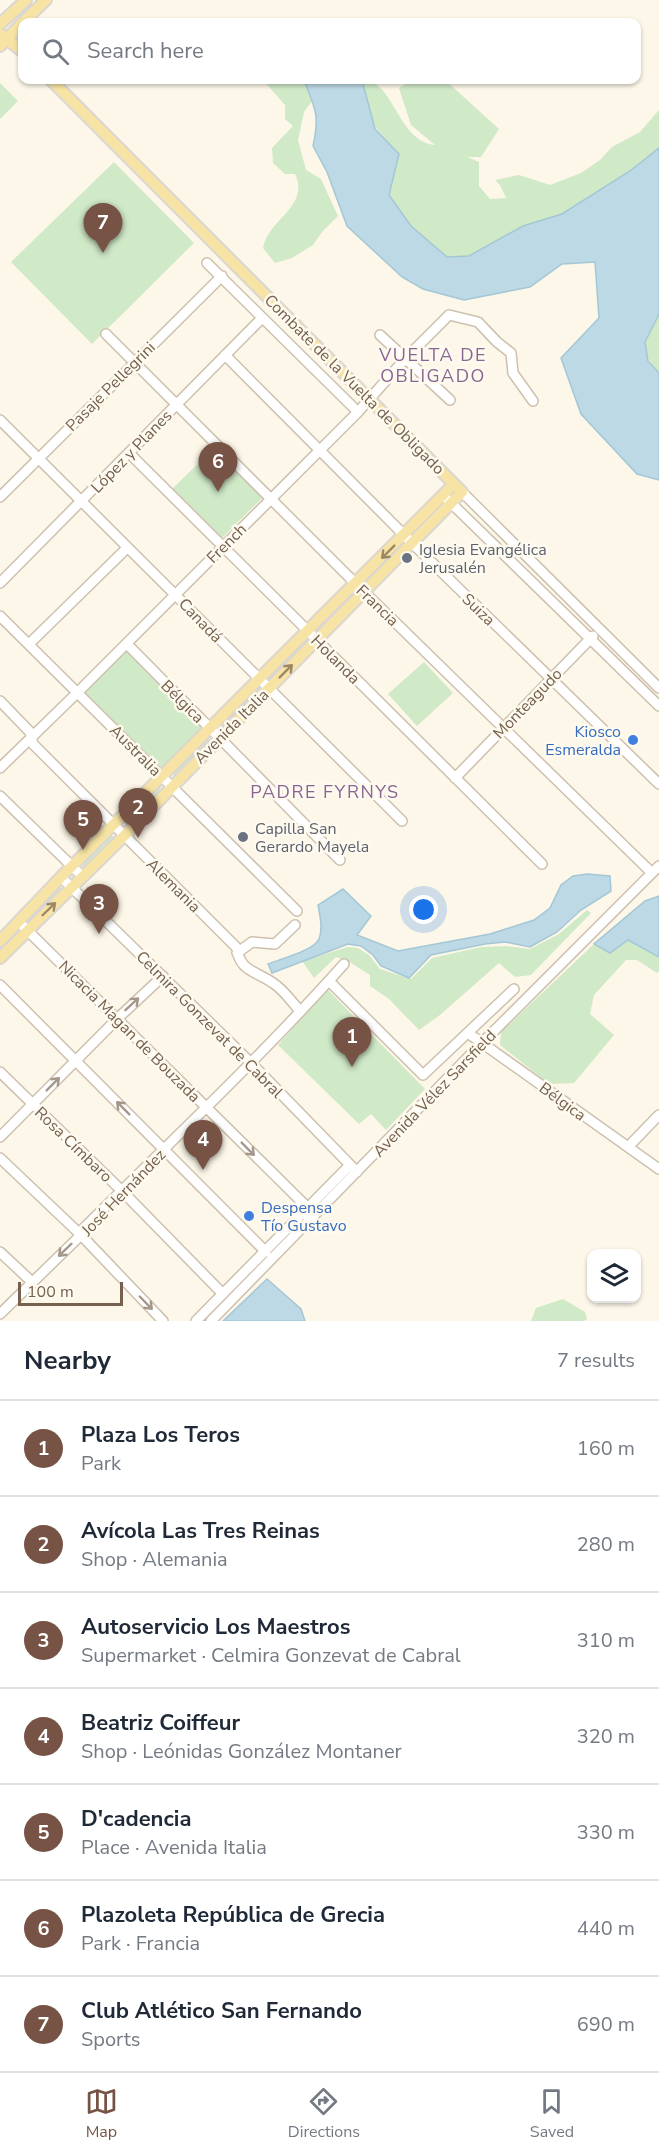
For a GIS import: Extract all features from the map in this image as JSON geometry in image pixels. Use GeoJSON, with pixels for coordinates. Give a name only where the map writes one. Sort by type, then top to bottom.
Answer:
{"type":"FeatureCollection","features":[{"type":"Feature","properties":{"kind":"main road"},"geometry":{"type":"LineString","coordinates":[[10,41],[1,21],[26,0]]}},
{"type":"Feature","properties":{"kind":"main road"},"geometry":{"type":"LineString","coordinates":[[28,18],[46,0]]}},
{"type":"Feature","properties":{"kind":"main road","name":"Combate de la Vuelta de Obligado"},"geometry":{"type":"LineString","coordinates":[[55,84],[458,488]]}},
{"type":"Feature","properties":{"kind":"main road","name":"Avenida Italia"},"geometry":{"type":"LineString","coordinates":[[0,958],[61,877],[210,728],[308,632],[360,587],[458,488]]}},
{"type":"Feature","properties":{"kind":"main road","name":"Avenida Italia"},"geometry":{"type":"LineString","coordinates":[[0,941],[71,888],[125,835],[317,640],[360,587]]}},
{"type":"Feature","properties":{"kind":"street","name":"Combate de la Vuelta de Obligado"},"geometry":{"type":"LineString","coordinates":[[207,263],[358,412]]}},
{"type":"Feature","properties":{"kind":"street","name":"Pasaje Pellegrini"},"geometry":{"type":"LineString","coordinates":[[0,497],[222,276]]}},
{"type":"Feature","properties":{"kind":"street","name":"French"},"geometry":{"type":"LineString","coordinates":[[0,768],[358,412],[405,359],[449,315],[478,322],[497,342],[512,353],[513,373],[533,401]]}},
{"type":"Feature","properties":{"kind":"street","name":"López y Planes"},"geometry":{"type":"LineString","coordinates":[[0,584],[262,318]]}},
{"type":"Feature","properties":{"kind":"street","name":"Francia"},"geometry":{"type":"LineString","coordinates":[[106,334],[503,728],[656,870]]}},
{"type":"Feature","properties":{"kind":"street"},"geometry":{"type":"LineString","coordinates":[[380,335],[450,400]]}},
{"type":"Feature","properties":{"kind":"street","name":"Suiza"},"geometry":{"type":"LineString","coordinates":[[225,355],[408,539],[659,784]]}},
{"type":"Feature","properties":{"kind":"street","name":"Canadá"},"geometry":{"type":"LineString","coordinates":[[0,420],[402,821]]}},
{"type":"Feature","properties":{"kind":"street","name":"Holanda"},"geometry":{"type":"LineString","coordinates":[[129,453],[543,864]]}},
{"type":"Feature","properties":{"kind":"street","name":"Combate de la Vuelta de Obligado"},"geometry":{"type":"LineString","coordinates":[[458,488],[659,688]]}},
{"type":"Feature","properties":{"kind":"street"},"geometry":{"type":"LineString","coordinates":[[447,499],[659,706]]}},
{"type":"Feature","properties":{"kind":"street"},"geometry":{"type":"LineString","coordinates":[[29,644],[128,548]]}},
{"type":"Feature","properties":{"kind":"street","name":"Australia"},"geometry":{"type":"LineString","coordinates":[[0,616],[297,911]]}},
{"type":"Feature","properties":{"kind":"street","name":"Monteagudo"},"geometry":{"type":"LineString","coordinates":[[454,778],[600,629]]}},
{"type":"Feature","properties":{"kind":"street","name":"Bélgica"},"geometry":{"type":"LineString","coordinates":[[127,644],[340,860]]}},
{"type":"Feature","properties":{"kind":"street","name":"Alemania"},"geometry":{"type":"LineString","coordinates":[[0,701],[30,732],[33,744],[237,948],[238,958],[243,966],[275,984],[300,1011]]}},
{"type":"Feature","properties":{"kind":"street"},"geometry":{"type":"LineString","coordinates":[[0,795],[82,876]]}},
{"type":"Feature","properties":{"kind":"street","name":"Avenida Vélez Sarsfield"},"geometry":{"type":"LineString","coordinates":[[196,1321],[308,1208],[354,1168],[656,870]]}},
{"type":"Feature","properties":{"kind":"street","name":"Celmira Gonzevat de Cabral"},"geometry":{"type":"LineString","coordinates":[[61,877],[252,1064],[354,1168]]}},
{"type":"Feature","properties":{"kind":"street"},"geometry":{"type":"LineString","coordinates":[[237,953],[252,942],[275,944],[296,925]]}},
{"type":"Feature","properties":{"kind":"street","name":"Nicacia Magan de Bouzada"},"geometry":{"type":"LineString","coordinates":[[23,926],[308,1208]]}},
{"type":"Feature","properties":{"kind":"street","name":"José Hernández"},"geometry":{"type":"LineString","coordinates":[[0,1314],[81,1235],[82,1229],[252,1064],[344,964]]}},
{"type":"Feature","properties":{"kind":"street"},"geometry":{"type":"LineString","coordinates":[[0,1137],[163,976]]}},
{"type":"Feature","properties":{"kind":"street","name":"Avenida Vélez Sarsfield"},"geometry":{"type":"LineString","coordinates":[[329,981],[423,1075],[514,989]]}},
{"type":"Feature","properties":{"kind":"street"},"geometry":{"type":"LineString","coordinates":[[0,985],[266,1252]]}},
{"type":"Feature","properties":{"kind":"street","name":"Bélgica"},"geometry":{"type":"LineString","coordinates":[[468,1033],[659,1169]]}},
{"type":"Feature","properties":{"kind":"street","name":"Rosa Címbaro"},"geometry":{"type":"LineString","coordinates":[[0,1072],[122,1190],[223,1294]]}},
{"type":"Feature","properties":{"kind":"street"},"geometry":{"type":"LineString","coordinates":[[628,1147],[659,1115]]}},
{"type":"Feature","properties":{"kind":"street"},"geometry":{"type":"LineString","coordinates":[[0,1158],[81,1235],[163,1321]]}},
{"type":"Feature","properties":{"kind":"street","name":"Avenida Vélez Sarsfield"},"geometry":{"type":"LineString","coordinates":[[211,1321],[309,1220],[354,1168]]}},
{"type":"Feature","properties":{"kind":"street"},"geometry":{"type":"LineString","coordinates":[[308,1208],[309,1220]]}},
{"type":"Feature","properties":{"kind":"street"},"geometry":{"type":"LineString","coordinates":[[0,1252],[32,1282]]}},
{"type":"Feature","properties":{"kind":"green space"},"geometry":{"type":"Polygon","coordinates":[[[0,83],[18,101],[0,119],[0,83]]]}},
{"type":"Feature","properties":{"kind":"green space"},"geometry":{"type":"Polygon","coordinates":[[[267,84],[306,84],[312,101],[304,112],[298,140],[306,170],[321,179],[338,216],[313,245],[292,258],[275,263],[263,248],[264,243],[273,228],[291,207],[298,192],[295,174],[285,174],[273,163],[272,148],[293,126],[285,119],[285,105],[267,84]]]}},
{"type":"Feature","properties":{"kind":"green space"},"geometry":{"type":"Polygon","coordinates":[[[363,84],[376,84],[382,89],[412,133],[422,141],[435,145],[411,125],[399,88],[406,84],[449,84],[499,129],[481,157],[467,157],[479,162],[479,186],[490,199],[506,198],[495,180],[519,175],[550,185],[581,173],[600,160],[612,147],[640,132],[659,110],[659,148],[630,171],[562,214],[523,226],[469,256],[447,257],[411,226],[389,195],[399,154],[374,126],[363,84]]]}},
{"type":"Feature","properties":{"kind":"green space"},"geometry":{"type":"Polygon","coordinates":[[[114,162],[194,243],[92,344],[11,262],[114,162]]]}},
{"type":"Feature","properties":{"kind":"green space"},"geometry":{"type":"Polygon","coordinates":[[[659,314],[659,373],[645,351],[647,338],[659,314]]]}},
{"type":"Feature","properties":{"kind":"green space"},"geometry":{"type":"Polygon","coordinates":[[[215,447],[264,496],[222,538],[172,489],[215,447]]]}},
{"type":"Feature","properties":{"kind":"green space"},"geometry":{"type":"Polygon","coordinates":[[[127,651],[205,728],[163,769],[85,693],[127,651]]]}},
{"type":"Feature","properties":{"kind":"green space"},"geometry":{"type":"Polygon","coordinates":[[[424,662],[453,693],[417,726],[388,694],[424,662]]]}},
{"type":"Feature","properties":{"kind":"green space"},"geometry":{"type":"Polygon","coordinates":[[[257,689],[260,692],[222,728],[221,725],[257,689]]]}},
{"type":"Feature","properties":{"kind":"green space"},"geometry":{"type":"Polygon","coordinates":[[[208,739],[211,740],[175,777],[173,774],[208,739]]]}},
{"type":"Feature","properties":{"kind":"green space"},"geometry":{"type":"Polygon","coordinates":[[[159,787],[162,790],[126,826],[124,822],[159,787]]]}},
{"type":"Feature","properties":{"kind":"green space"},"geometry":{"type":"Polygon","coordinates":[[[111,835],[114,838],[83,869],[82,865],[111,835]]]}},
{"type":"Feature","properties":{"kind":"green space"},"geometry":{"type":"Polygon","coordinates":[[[60,887],[63,890],[29,923],[27,919],[60,887]]]}},
{"type":"Feature","properties":{"kind":"green space"},"geometry":{"type":"Polygon","coordinates":[[[587,910],[591,913],[531,975],[515,977],[499,963],[440,1015],[419,1030],[389,999],[370,986],[370,975],[348,961],[336,957],[314,978],[302,961],[348,947],[358,948],[369,955],[380,969],[411,979],[432,958],[481,947],[506,946],[530,949],[559,934],[587,910]]]}},
{"type":"Feature","properties":{"kind":"green space"},"geometry":{"type":"Polygon","coordinates":[[[627,940],[659,957],[659,971],[657,973],[637,960],[626,960],[594,995],[590,1014],[614,1035],[574,1083],[549,1084],[500,1045],[501,1032],[594,944],[610,953],[627,940]]]}},
{"type":"Feature","properties":{"kind":"green space"},"geometry":{"type":"Polygon","coordinates":[[[327,989],[425,1089],[386,1130],[371,1114],[359,1124],[278,1045],[327,989]]]}},
{"type":"Feature","properties":{"kind":"green space"},"geometry":{"type":"Polygon","coordinates":[[[563,1299],[585,1312],[587,1319],[584,1321],[531,1321],[536,1308],[563,1299]]]}},
{"type":"Feature","properties":{"kind":"water"},"geometry":{"type":"Polygon","coordinates":[[[306,84],[363,84],[375,129],[399,154],[389,195],[411,226],[447,257],[469,256],[523,226],[562,214],[630,171],[659,148],[659,314],[645,342],[648,361],[659,373],[659,480],[637,474],[581,414],[561,358],[599,318],[595,262],[562,264],[530,287],[464,300],[423,289],[402,277],[347,226],[327,172],[313,146],[316,119],[306,84]]]}},
{"type":"Feature","properties":{"kind":"water"},"geometry":{"type":"Polygon","coordinates":[[[587,874],[610,876],[611,891],[581,910],[557,932],[530,947],[505,942],[431,955],[409,978],[381,966],[373,955],[361,946],[348,944],[272,973],[268,964],[316,943],[321,931],[318,905],[343,889],[371,916],[357,935],[398,951],[490,934],[534,920],[550,908],[561,885],[573,876],[587,874]]]}},
{"type":"Feature","properties":{"kind":"water"},"geometry":{"type":"Polygon","coordinates":[[[659,896],[659,957],[628,940],[610,953],[594,944],[645,901],[659,896]]]}},
{"type":"Feature","properties":{"kind":"water"},"geometry":{"type":"Polygon","coordinates":[[[267,1279],[301,1309],[305,1321],[223,1321],[267,1279]]]}},
{"type":"Feature","properties":{"kind":"place","name":"Club Atlético San Fernando"},"geometry":{"type":"Point","coordinates":[103,253]}},
{"type":"Feature","properties":{"kind":"place","name":"Plazoleta República de Grecia"},"geometry":{"type":"Point","coordinates":[218,492]}},
{"type":"Feature","properties":{"kind":"place","name":"Iglesia Evangélica Jerusalén"},"geometry":{"type":"Point","coordinates":[407,558]}},
{"type":"Feature","properties":{"kind":"place","name":"Kiosco Esmeralda"},"geometry":{"type":"Point","coordinates":[633,740]}},
{"type":"Feature","properties":{"kind":"place","name":"Capilla San Gerardo Mayela"},"geometry":{"type":"Point","coordinates":[243,837]}},
{"type":"Feature","properties":{"kind":"place","name":"Avícola Las Tres Reinas"},"geometry":{"type":"Point","coordinates":[138,838]}},
{"type":"Feature","properties":{"kind":"place","name":"D'cadencia"},"geometry":{"type":"Point","coordinates":[83,850]}},
{"type":"Feature","properties":{"kind":"place","name":"Autoservicio Los Maestros"},"geometry":{"type":"Point","coordinates":[99,934]}},
{"type":"Feature","properties":{"kind":"place","name":"Plaza Los Teros"},"geometry":{"type":"Point","coordinates":[352,1067]}},
{"type":"Feature","properties":{"kind":"place","name":"Beatriz Coiffeur"},"geometry":{"type":"Point","coordinates":[203,1170]}},
{"type":"Feature","properties":{"kind":"place","name":"Despensa Tío Gustavo"},"geometry":{"type":"Point","coordinates":[249,1216]}},
{"type":"Feature","properties":{"kind":"district","name":"VUELTA DE OBLIGADO"},"geometry":{"type":"Point","coordinates":[433,365]}},
{"type":"Feature","properties":{"kind":"district","name":"PADRE FYRNYS"},"geometry":{"type":"Point","coordinates":[325,792]}}]}
